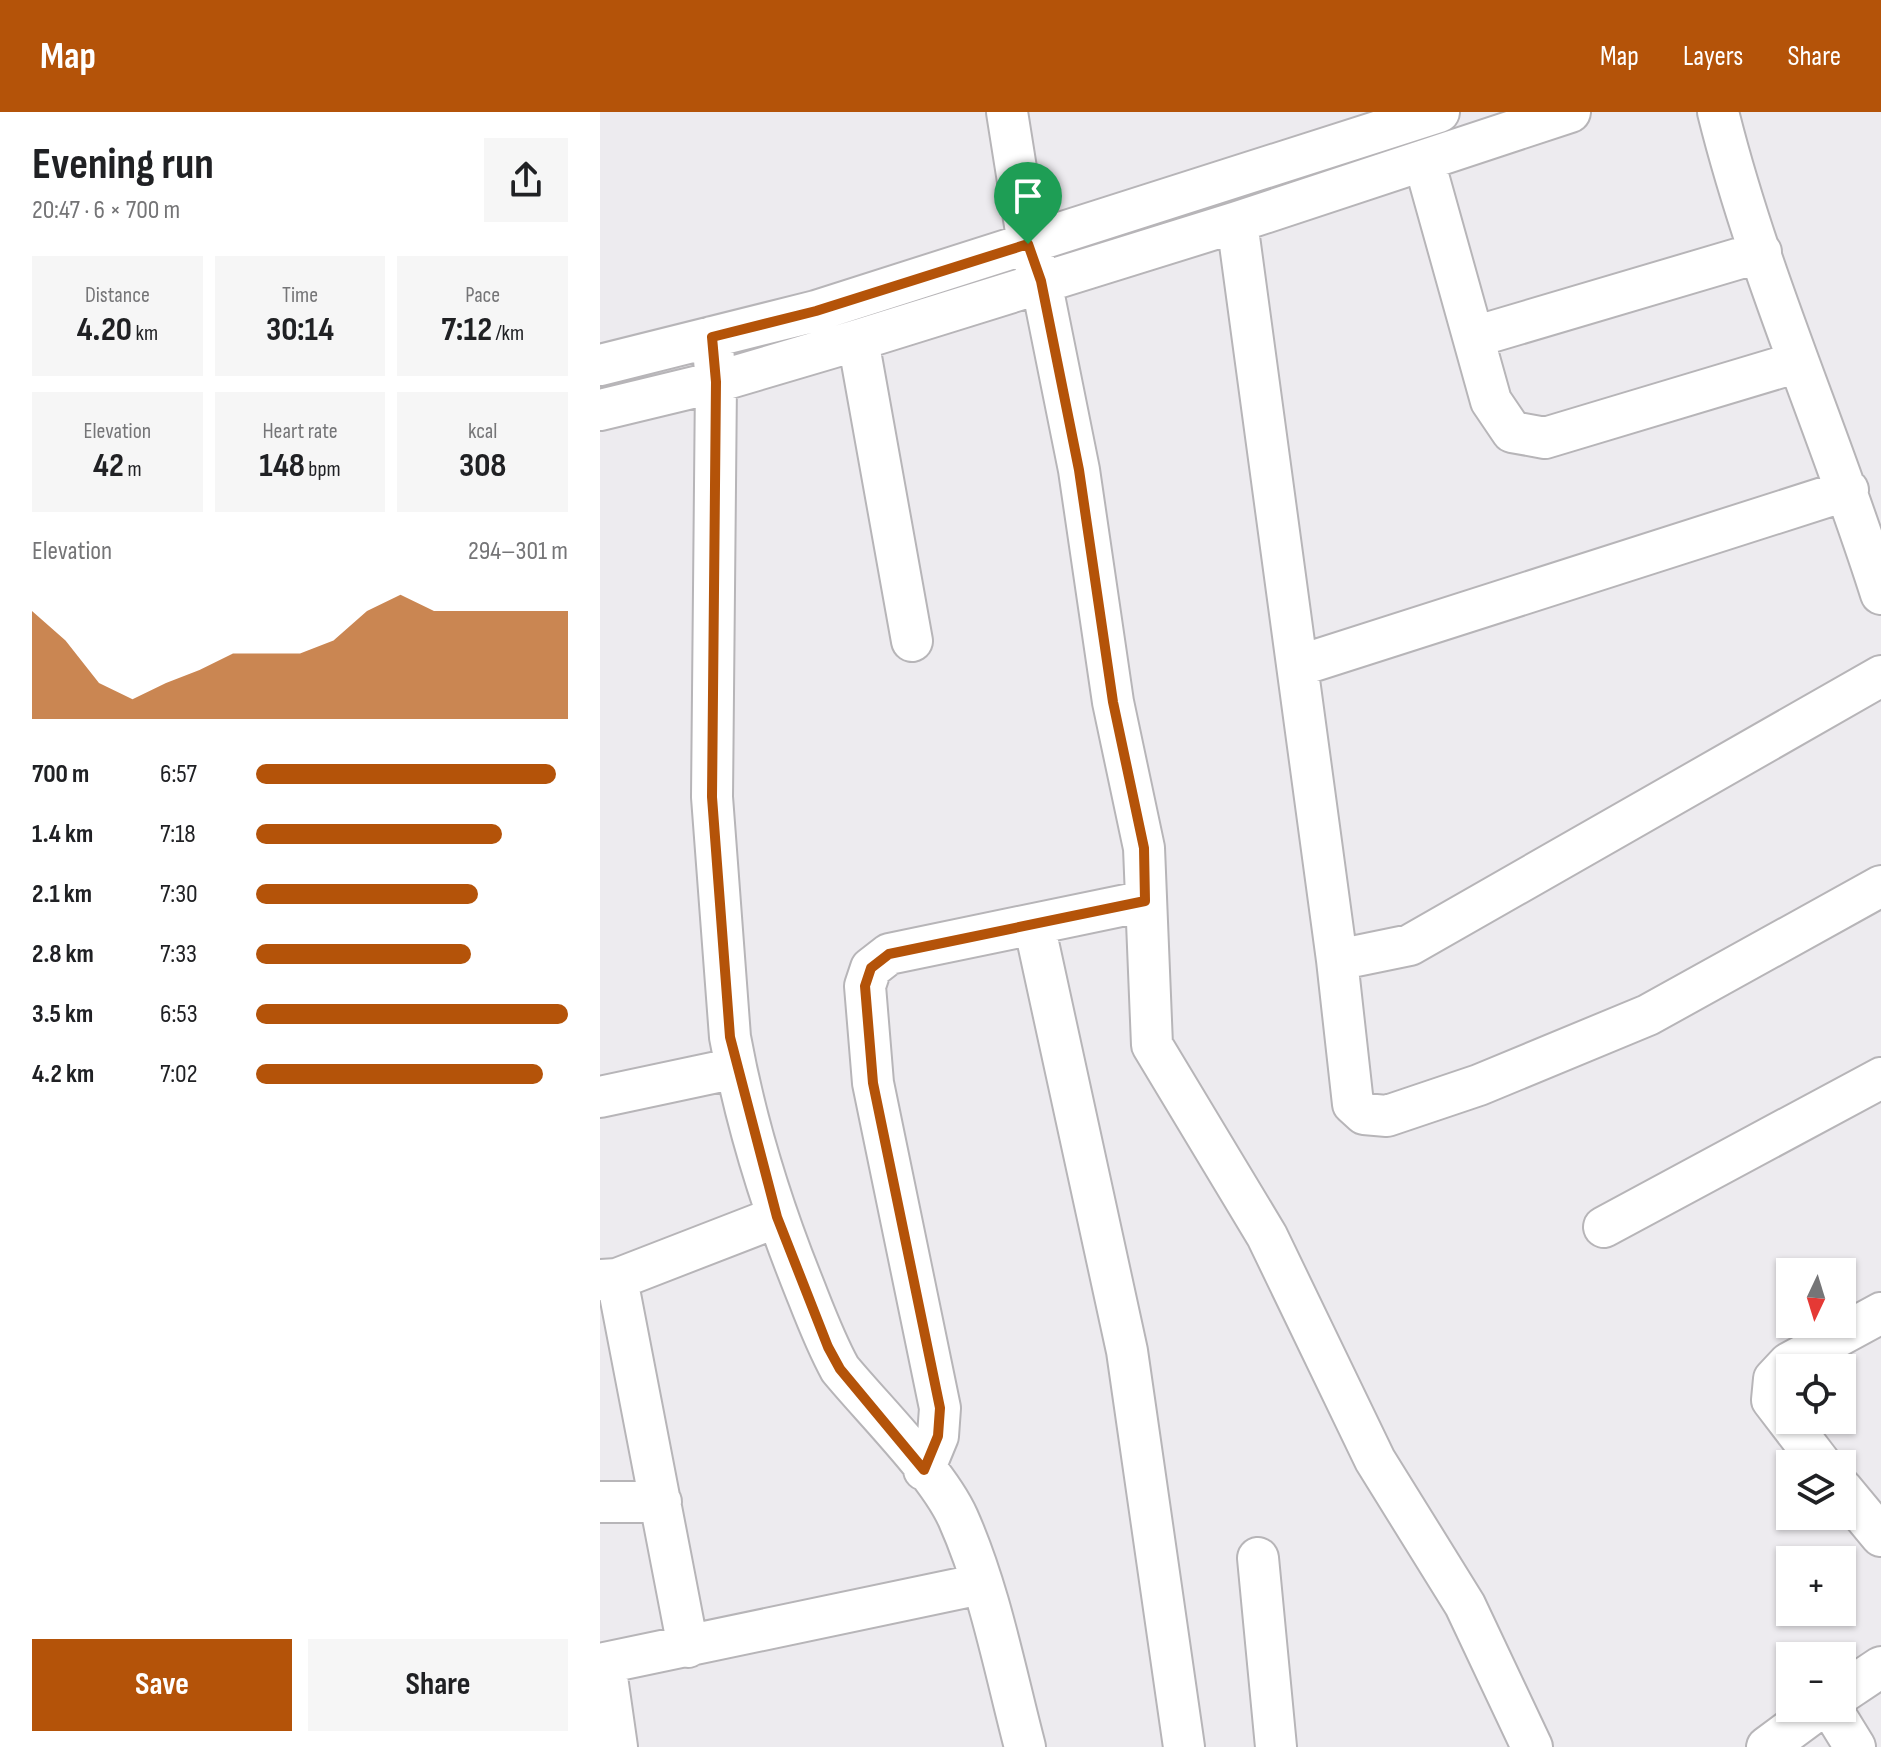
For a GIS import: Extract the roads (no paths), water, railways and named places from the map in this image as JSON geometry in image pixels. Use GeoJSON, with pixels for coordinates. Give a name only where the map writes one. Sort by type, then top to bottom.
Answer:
{"type":"FeatureCollection","features":[{"type":"Feature","properties":{"kind":"street"},"geometry":{"type":"LineString","coordinates":[[1007,112],[1028,244],[1041,281],[1079,470],[1113,702],[1144,848],[1152,1045],[1267,1236],[1375,1460],[1465,1605],[1532,1747]]}},
{"type":"Feature","properties":{"kind":"street"},"geometry":{"type":"LineString","coordinates":[[600,365],[816,311],[1439,112]]}},
{"type":"Feature","properties":{"kind":"street"},"geometry":{"type":"LineString","coordinates":[[600,410],[716,382],[858,340],[1237,222],[1570,112]]}},
{"type":"Feature","properties":{"kind":"street"},"geometry":{"type":"LineString","coordinates":[[1718,112],[1798,362],[1848,490],[1881,594]]}},
{"type":"Feature","properties":{"kind":"street"},"geometry":{"type":"LineString","coordinates":[[1424,161],[1491,401],[1512,432],[1545,438],[1798,362]]}},
{"type":"Feature","properties":{"kind":"street"},"geometry":{"type":"LineString","coordinates":[[1237,222],[1337,960],[1353,1104],[1364,1114],[1387,1116],[1479,1085],[1648,1015],[1881,886]]}},
{"type":"Feature","properties":{"kind":"street"},"geometry":{"type":"LineString","coordinates":[[1474,337],[1761,252]]}},
{"type":"Feature","properties":{"kind":"street"},"geometry":{"type":"LineString","coordinates":[[712,337],[716,382],[712,797],[730,1037],[736,1068],[777,1217],[828,1347],[840,1369],[924,1470],[957,1517],[981,1584],[1025,1747]]}},
{"type":"Feature","properties":{"kind":"street"},"geometry":{"type":"LineString","coordinates":[[858,340],[912,641]]}},
{"type":"Feature","properties":{"kind":"street"},"geometry":{"type":"LineString","coordinates":[[1298,666],[1848,490]]}},
{"type":"Feature","properties":{"kind":"street"},"geometry":{"type":"LineString","coordinates":[[1337,960],[1410,945],[1881,676]]}},
{"type":"Feature","properties":{"kind":"street"},"geometry":{"type":"LineString","coordinates":[[924,1470],[938,1436],[940,1408],[879,1114],[865,986],[871,968],[889,954],[1145,901]]}},
{"type":"Feature","properties":{"kind":"street"},"geometry":{"type":"LineString","coordinates":[[1034,924],[1127,1351],[1184,1747]]}},
{"type":"Feature","properties":{"kind":"street"},"geometry":{"type":"LineString","coordinates":[[600,1097],[736,1068]]}},
{"type":"Feature","properties":{"kind":"street"},"geometry":{"type":"LineString","coordinates":[[1604,1227],[1881,1078]]}},
{"type":"Feature","properties":{"kind":"street"},"geometry":{"type":"LineString","coordinates":[[688,1647],[661,1502],[609,1280],[777,1217]]}},
{"type":"Feature","properties":{"kind":"street"},"geometry":{"type":"LineString","coordinates":[[1810,1450],[1772,1400],[1774,1379],[1789,1363],[1881,1313]]}},
{"type":"Feature","properties":{"kind":"street"},"geometry":{"type":"LineString","coordinates":[[600,1502],[661,1502]]}},
{"type":"Feature","properties":{"kind":"street"},"geometry":{"type":"LineString","coordinates":[[1856,1506],[1881,1536]]}},
{"type":"Feature","properties":{"kind":"street"},"geometry":{"type":"LineString","coordinates":[[1258,1558],[1276,1747]]}},
{"type":"Feature","properties":{"kind":"street"},"geometry":{"type":"LineString","coordinates":[[617,1747],[603,1664],[981,1584]]}},
{"type":"Feature","properties":{"kind":"street"},"geometry":{"type":"LineString","coordinates":[[1856,1684],[1881,1667]]}},
{"type":"Feature","properties":{"kind":"street"},"geometry":{"type":"LineString","coordinates":[[1767,1747],[1801,1722]]}},
{"type":"Feature","properties":{"kind":"street"},"geometry":{"type":"LineString","coordinates":[[1840,1722],[1855,1747]]}}]}
